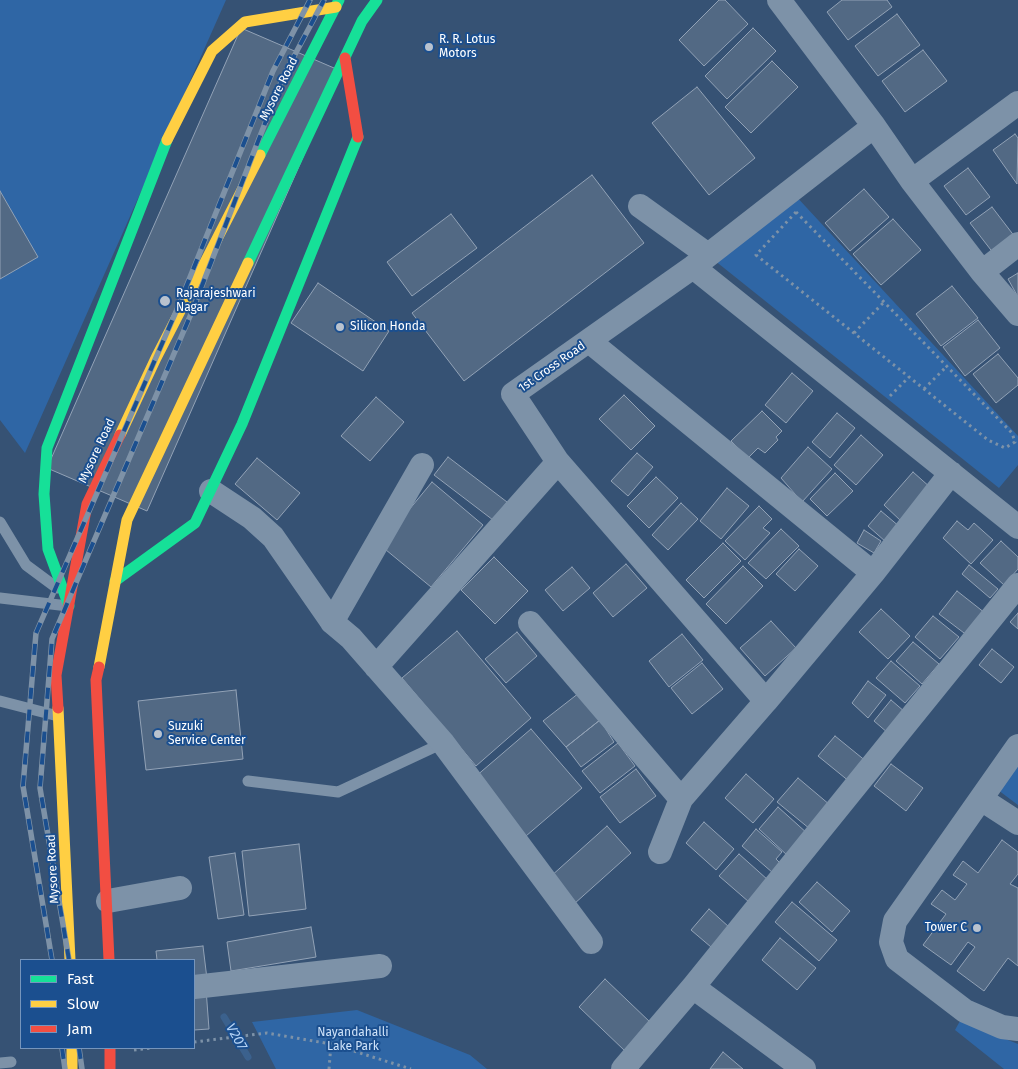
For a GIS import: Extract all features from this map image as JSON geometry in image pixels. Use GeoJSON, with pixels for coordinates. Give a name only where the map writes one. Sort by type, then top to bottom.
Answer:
{"type":"FeatureCollection","features":[{"type":"Feature","properties":{"kind":"main road"},"geometry":{"type":"LineString","coordinates":[[109,959],[108,901],[96,680],[127,520],[362,21],[377,0]]}},
{"type":"Feature","properties":{"kind":"main road"},"geometry":{"type":"LineString","coordinates":[[69,606],[48,549],[44,494],[47,448],[172,129],[212,52],[245,22],[338,4]]}},
{"type":"Feature","properties":{"kind":"main road","name":"Mysore Road"},"geometry":{"type":"LineString","coordinates":[[70,959],[56,675],[87,504],[156,358],[338,4]]}},
{"type":"Feature","properties":{"kind":"main road"},"geometry":{"type":"LineString","coordinates":[[115,582],[195,523],[242,424],[358,138],[345,58]]}},
{"type":"Feature","properties":{"kind":"main road"},"geometry":{"type":"LineString","coordinates":[[72,1049],[72,1069]]}},
{"type":"Feature","properties":{"kind":"main road"},"geometry":{"type":"LineString","coordinates":[[110,1049],[110,1069]]}},
{"type":"Feature","properties":{"kind":"street"},"geometry":{"type":"LineString","coordinates":[[778,0],[874,126],[912,181],[982,272],[1018,314]]}},
{"type":"Feature","properties":{"kind":"street"},"geometry":{"type":"LineString","coordinates":[[912,181],[1018,103]]}},
{"type":"Feature","properties":{"kind":"street","name":"1st Cross Road"},"geometry":{"type":"LineString","coordinates":[[558,462],[513,394],[700,261],[874,126]]}},
{"type":"Feature","properties":{"kind":"street"},"geometry":{"type":"LineString","coordinates":[[640,206],[700,261],[951,473],[1018,527]]}},
{"type":"Feature","properties":{"kind":"street"},"geometry":{"type":"LineString","coordinates":[[982,272],[1018,244]]}},
{"type":"Feature","properties":{"kind":"street"},"geometry":{"type":"LineString","coordinates":[[589,341],[873,573]]}},
{"type":"Feature","properties":{"kind":"street"},"geometry":{"type":"LineString","coordinates":[[376,667],[558,462],[766,701]]}},
{"type":"Feature","properties":{"kind":"street"},"geometry":{"type":"LineString","coordinates":[[332,622],[422,465]]}},
{"type":"Feature","properties":{"kind":"street"},"geometry":{"type":"LineString","coordinates":[[660,852],[681,799],[873,573],[951,473]]}},
{"type":"Feature","properties":{"kind":"street"},"geometry":{"type":"LineString","coordinates":[[210,491],[252,518],[273,537],[332,622],[351,638],[443,743],[591,942]]}},
{"type":"Feature","properties":{"kind":"street"},"geometry":{"type":"LineString","coordinates":[[623,1069],[693,987],[1018,585]]}},
{"type":"Feature","properties":{"kind":"street"},"geometry":{"type":"LineString","coordinates":[[530,623],[681,799]]}},
{"type":"Feature","properties":{"kind":"street"},"geometry":{"type":"LineString","coordinates":[[1018,746],[895,921],[891,942],[898,959],[965,1011],[1002,1027],[1018,1029]]}},
{"type":"Feature","properties":{"kind":"street"},"geometry":{"type":"LineString","coordinates":[[981,799],[1018,823]]}},
{"type":"Feature","properties":{"kind":"street"},"geometry":{"type":"LineString","coordinates":[[108,901],[180,888]]}},
{"type":"Feature","properties":{"kind":"street"},"geometry":{"type":"LineString","coordinates":[[195,987],[380,966]]}},
{"type":"Feature","properties":{"kind":"street"},"geometry":{"type":"LineString","coordinates":[[693,987],[804,1069]]}},
{"type":"Feature","properties":{"kind":"lane"},"geometry":{"type":"LineString","coordinates":[[0,522],[26,565],[64,594]]}},
{"type":"Feature","properties":{"kind":"lane"},"geometry":{"type":"LineString","coordinates":[[0,598],[69,606]]}},
{"type":"Feature","properties":{"kind":"lane"},"geometry":{"type":"LineString","coordinates":[[0,701],[58,716]]}},
{"type":"Feature","properties":{"kind":"lane"},"geometry":{"type":"LineString","coordinates":[[248,781],[338,792],[443,743]]}},
{"type":"Feature","properties":{"kind":"path"},"geometry":{"type":"LineString","coordinates":[[796,212],[1012,433],[1015,442],[1005,448],[999,447],[854,333],[756,255],[796,212]]}},
{"type":"Feature","properties":{"kind":"path"},"geometry":{"type":"LineString","coordinates":[[854,333],[884,302]]}},
{"type":"Feature","properties":{"kind":"path"},"geometry":{"type":"LineString","coordinates":[[924,389],[947,366]]}},
{"type":"Feature","properties":{"kind":"path"},"geometry":{"type":"LineString","coordinates":[[195,1042],[267,1033],[331,1044],[411,1069]]}},
{"type":"Feature","properties":{"kind":"path"},"geometry":{"type":"LineString","coordinates":[[329,1069],[331,1044]]}},
{"type":"Feature","properties":{"kind":"green space"},"geometry":{"type":"Polygon","coordinates":[[[0,0],[226,0],[25,453],[0,420],[0,0]]]}},
{"type":"Feature","properties":{"kind":"green space"},"geometry":{"type":"Polygon","coordinates":[[[794,194],[1018,436],[1018,465],[999,488],[714,260],[794,194]]]}},
{"type":"Feature","properties":{"kind":"green space"},"geometry":{"type":"Polygon","coordinates":[[[1018,763],[1018,805],[998,790],[1018,763]]]}},
{"type":"Feature","properties":{"kind":"green space","name":"Nayandahalli Lake Park"},"geometry":{"type":"Polygon","coordinates":[[[357,1010],[470,1055],[487,1069],[276,1069],[252,1022],[357,1010]]]}},
{"type":"Feature","properties":{"kind":"green space"},"geometry":{"type":"Polygon","coordinates":[[[960,1021],[1018,1044],[1018,1069],[1004,1069],[955,1030],[960,1021]]]}},
{"type":"Feature","properties":{"kind":"building"},"geometry":{"type":"Polygon","coordinates":[[[719,0],[725,0],[748,24],[704,66],[679,40],[719,0]]]}},
{"type":"Feature","properties":{"kind":"building"},"geometry":{"type":"Polygon","coordinates":[[[842,0],[887,0],[892,7],[848,40],[827,12],[842,0]]]}},
{"type":"Feature","properties":{"kind":"building"},"geometry":{"type":"Polygon","coordinates":[[[897,14],[920,45],[878,76],[855,46],[897,14]]]}},
{"type":"Feature","properties":{"kind":"building"},"geometry":{"type":"Polygon","coordinates":[[[241,28],[341,71],[147,511],[47,468],[241,28]]]}},
{"type":"Feature","properties":{"kind":"building"},"geometry":{"type":"Polygon","coordinates":[[[753,28],[776,51],[727,99],[705,76],[753,28]]]}},
{"type":"Feature","properties":{"kind":"building"},"geometry":{"type":"Polygon","coordinates":[[[923,50],[947,81],[905,112],[882,81],[923,50]]]}},
{"type":"Feature","properties":{"kind":"building"},"geometry":{"type":"Polygon","coordinates":[[[772,61],[798,87],[751,133],[725,107],[772,61]]]}},
{"type":"Feature","properties":{"kind":"building"},"geometry":{"type":"Polygon","coordinates":[[[697,87],[755,158],[709,195],[652,123],[697,87]]]}},
{"type":"Feature","properties":{"kind":"building"},"geometry":{"type":"Polygon","coordinates":[[[1015,134],[1018,138],[1017,184],[993,150],[1015,134]]]}},
{"type":"Feature","properties":{"kind":"building"},"geometry":{"type":"Polygon","coordinates":[[[968,168],[990,197],[966,215],[944,186],[968,168]]]}},
{"type":"Feature","properties":{"kind":"building"},"geometry":{"type":"Polygon","coordinates":[[[592,175],[644,243],[464,381],[412,313],[592,175]]]}},
{"type":"Feature","properties":{"kind":"building"},"geometry":{"type":"Polygon","coordinates":[[[864,189],[889,217],[850,251],[825,223],[864,189]]]}},
{"type":"Feature","properties":{"kind":"building"},"geometry":{"type":"Polygon","coordinates":[[[0,191],[38,257],[0,279],[0,191]]]}},
{"type":"Feature","properties":{"kind":"building"},"geometry":{"type":"Polygon","coordinates":[[[992,207],[1015,237],[994,254],[970,223],[992,207]]]}},
{"type":"Feature","properties":{"kind":"building"},"geometry":{"type":"Polygon","coordinates":[[[451,214],[477,248],[412,296],[387,262],[451,214]]]}},
{"type":"Feature","properties":{"kind":"building"},"geometry":{"type":"Polygon","coordinates":[[[893,219],[921,250],[881,285],[853,254],[893,219]]]}},
{"type":"Feature","properties":{"kind":"building"},"geometry":{"type":"Polygon","coordinates":[[[1018,273],[1018,297],[1008,279],[1018,273]]]}},
{"type":"Feature","properties":{"kind":"building","name":"Silicon Honda"},"geometry":{"type":"Polygon","coordinates":[[[318,283],[389,331],[363,371],[291,323],[318,283]]]}},
{"type":"Feature","properties":{"kind":"building"},"geometry":{"type":"Polygon","coordinates":[[[952,286],[978,318],[941,346],[916,314],[952,286]]]}},
{"type":"Feature","properties":{"kind":"building"},"geometry":{"type":"Polygon","coordinates":[[[978,320],[1000,348],[965,376],[943,347],[978,320]]]}},
{"type":"Feature","properties":{"kind":"building"},"geometry":{"type":"Polygon","coordinates":[[[998,354],[1018,378],[1018,385],[996,403],[973,374],[998,354]]]}},
{"type":"Feature","properties":{"kind":"building"},"geometry":{"type":"Polygon","coordinates":[[[792,373],[813,391],[786,423],[765,405],[792,373]]]}},
{"type":"Feature","properties":{"kind":"building"},"geometry":{"type":"Polygon","coordinates":[[[624,395],[655,426],[631,450],[599,419],[624,395]]]}},
{"type":"Feature","properties":{"kind":"building"},"geometry":{"type":"Polygon","coordinates":[[[376,397],[404,422],[370,461],[341,436],[376,397]]]}},
{"type":"Feature","properties":{"kind":"building"},"geometry":{"type":"Polygon","coordinates":[[[762,411],[782,431],[776,437],[778,440],[765,453],[758,448],[748,458],[731,441],[762,411]]]}},
{"type":"Feature","properties":{"kind":"building"},"geometry":{"type":"Polygon","coordinates":[[[837,413],[855,428],[830,458],[812,442],[837,413]]]}},
{"type":"Feature","properties":{"kind":"building"},"geometry":{"type":"Polygon","coordinates":[[[861,435],[883,455],[856,485],[834,465],[861,435]]]}},
{"type":"Feature","properties":{"kind":"building"},"geometry":{"type":"Polygon","coordinates":[[[808,447],[832,469],[802,502],[781,478],[808,447]]]}},
{"type":"Feature","properties":{"kind":"building"},"geometry":{"type":"Polygon","coordinates":[[[637,453],[653,467],[628,496],[611,481],[637,453]]]}},
{"type":"Feature","properties":{"kind":"building"},"geometry":{"type":"Polygon","coordinates":[[[448,457],[507,502],[493,520],[434,475],[448,457]]]}},
{"type":"Feature","properties":{"kind":"building"},"geometry":{"type":"Polygon","coordinates":[[[257,458],[300,493],[277,520],[235,484],[257,458]]]}},
{"type":"Feature","properties":{"kind":"building"},"geometry":{"type":"Polygon","coordinates":[[[913,472],[931,488],[901,521],[884,505],[913,472]]]}},
{"type":"Feature","properties":{"kind":"building"},"geometry":{"type":"Polygon","coordinates":[[[835,473],[853,491],[827,516],[810,499],[835,473]]]}},
{"type":"Feature","properties":{"kind":"building"},"geometry":{"type":"Polygon","coordinates":[[[656,477],[678,498],[649,528],[627,506],[656,477]]]}},
{"type":"Feature","properties":{"kind":"building"},"geometry":{"type":"Polygon","coordinates":[[[432,482],[483,525],[431,587],[380,545],[432,482]]]}},
{"type":"Feature","properties":{"kind":"building"},"geometry":{"type":"Polygon","coordinates":[[[727,488],[749,506],[721,539],[700,521],[727,488]]]}},
{"type":"Feature","properties":{"kind":"building"},"geometry":{"type":"Polygon","coordinates":[[[681,503],[698,519],[668,550],[652,535],[681,503]]]}},
{"type":"Feature","properties":{"kind":"building"},"geometry":{"type":"Polygon","coordinates":[[[759,506],[772,519],[763,528],[770,533],[745,560],[725,541],[759,506]]]}},
{"type":"Feature","properties":{"kind":"building"},"geometry":{"type":"Polygon","coordinates":[[[881,511],[900,527],[886,542],[868,526],[881,511]]]}},
{"type":"Feature","properties":{"kind":"building"},"geometry":{"type":"Polygon","coordinates":[[[957,521],[968,530],[974,523],[993,540],[971,564],[943,538],[957,521]]]}},
{"type":"Feature","properties":{"kind":"building"},"geometry":{"type":"Polygon","coordinates":[[[781,529],[799,546],[766,579],[748,563],[781,529]]]}},
{"type":"Feature","properties":{"kind":"building"},"geometry":{"type":"Polygon","coordinates":[[[864,530],[881,541],[874,553],[857,543],[864,530]]]}},
{"type":"Feature","properties":{"kind":"building"},"geometry":{"type":"Polygon","coordinates":[[[1001,541],[1018,557],[1018,569],[1004,585],[980,563],[1001,541]]]}},
{"type":"Feature","properties":{"kind":"building"},"geometry":{"type":"Polygon","coordinates":[[[723,543],[741,561],[704,598],[686,580],[723,543]]]}},
{"type":"Feature","properties":{"kind":"building"},"geometry":{"type":"Polygon","coordinates":[[[799,549],[818,566],[795,591],[776,574],[799,549]]]}},
{"type":"Feature","properties":{"kind":"building"},"geometry":{"type":"Polygon","coordinates":[[[494,557],[528,591],[495,624],[461,590],[494,557]]]}},
{"type":"Feature","properties":{"kind":"building"},"geometry":{"type":"Polygon","coordinates":[[[626,564],[647,588],[613,617],[593,593],[626,564]]]}},
{"type":"Feature","properties":{"kind":"building"},"geometry":{"type":"Polygon","coordinates":[[[969,565],[998,589],[990,598],[962,574],[969,565]]]}},
{"type":"Feature","properties":{"kind":"building"},"geometry":{"type":"Polygon","coordinates":[[[743,566],[763,586],[726,624],[706,604],[743,566]]]}},
{"type":"Feature","properties":{"kind":"building"},"geometry":{"type":"Polygon","coordinates":[[[572,567],[590,588],[563,611],[545,590],[572,567]]]}},
{"type":"Feature","properties":{"kind":"building"},"geometry":{"type":"Polygon","coordinates":[[[957,591],[985,613],[968,636],[939,614],[957,591]]]}},
{"type":"Feature","properties":{"kind":"building"},"geometry":{"type":"Polygon","coordinates":[[[881,609],[910,636],[888,659],[859,632],[881,609]]]}},
{"type":"Feature","properties":{"kind":"building"},"geometry":{"type":"Polygon","coordinates":[[[1018,613],[1018,629],[1010,622],[1018,613]]]}},
{"type":"Feature","properties":{"kind":"building"},"geometry":{"type":"Polygon","coordinates":[[[933,616],[959,637],[940,659],[915,637],[933,616]]]}},
{"type":"Feature","properties":{"kind":"building"},"geometry":{"type":"Polygon","coordinates":[[[771,621],[796,648],[765,676],[740,648],[771,621]]]}},
{"type":"Feature","properties":{"kind":"building"},"geometry":{"type":"Polygon","coordinates":[[[457,631],[531,718],[476,766],[402,678],[457,631]]]}},
{"type":"Feature","properties":{"kind":"building"},"geometry":{"type":"Polygon","coordinates":[[[517,632],[537,656],[506,683],[485,659],[517,632]]]}},
{"type":"Feature","properties":{"kind":"building"},"geometry":{"type":"Polygon","coordinates":[[[682,634],[703,660],[669,687],[649,661],[682,634]]]}},
{"type":"Feature","properties":{"kind":"building"},"geometry":{"type":"Polygon","coordinates":[[[913,642],[939,664],[922,684],[896,661],[913,642]]]}},
{"type":"Feature","properties":{"kind":"building"},"geometry":{"type":"Polygon","coordinates":[[[992,649],[1014,667],[1001,683],[979,665],[992,649]]]}},
{"type":"Feature","properties":{"kind":"building"},"geometry":{"type":"Polygon","coordinates":[[[891,661],[920,686],[905,703],[876,678],[891,661]]]}},
{"type":"Feature","properties":{"kind":"building"},"geometry":{"type":"Polygon","coordinates":[[[702,663],[723,689],[692,714],[671,688],[702,663]]]}},
{"type":"Feature","properties":{"kind":"building"},"geometry":{"type":"Polygon","coordinates":[[[868,681],[886,695],[868,718],[852,703],[868,681]]]}},
{"type":"Feature","properties":{"kind":"building"},"geometry":{"type":"Polygon","coordinates":[[[236,690],[243,759],[146,770],[138,701],[236,690]]]}},
{"type":"Feature","properties":{"kind":"building"},"geometry":{"type":"Polygon","coordinates":[[[579,693],[600,720],[566,747],[543,721],[579,693]]]}},
{"type":"Feature","properties":{"kind":"building"},"geometry":{"type":"Polygon","coordinates":[[[891,700],[905,712],[888,733],[874,721],[891,700]]]}},
{"type":"Feature","properties":{"kind":"building"},"geometry":{"type":"Polygon","coordinates":[[[600,720],[614,742],[581,767],[566,747],[600,720]]]}},
{"type":"Feature","properties":{"kind":"building"},"geometry":{"type":"Polygon","coordinates":[[[531,729],[582,788],[526,836],[475,777],[531,729]]]}},
{"type":"Feature","properties":{"kind":"building"},"geometry":{"type":"Polygon","coordinates":[[[835,736],[867,762],[850,782],[818,756],[835,736]]]}},
{"type":"Feature","properties":{"kind":"building"},"geometry":{"type":"Polygon","coordinates":[[[618,743],[635,766],[600,793],[582,771],[618,743]]]}},
{"type":"Feature","properties":{"kind":"building"},"geometry":{"type":"Polygon","coordinates":[[[891,764],[923,788],[906,811],[874,786],[891,764]]]}},
{"type":"Feature","properties":{"kind":"building"},"geometry":{"type":"Polygon","coordinates":[[[636,769],[656,796],[620,823],[600,797],[636,769]]]}},
{"type":"Feature","properties":{"kind":"building"},"geometry":{"type":"Polygon","coordinates":[[[746,774],[774,799],[753,823],[725,798],[746,774]]]}},
{"type":"Feature","properties":{"kind":"building"},"geometry":{"type":"Polygon","coordinates":[[[798,778],[830,805],[810,829],[777,802],[798,778]]]}},
{"type":"Feature","properties":{"kind":"building"},"geometry":{"type":"Polygon","coordinates":[[[778,807],[808,834],[788,856],[759,829],[778,807]]]}},
{"type":"Feature","properties":{"kind":"building"},"geometry":{"type":"Polygon","coordinates":[[[704,822],[734,849],[716,870],[686,843],[704,822]]]}},
{"type":"Feature","properties":{"kind":"building"},"geometry":{"type":"Polygon","coordinates":[[[607,826],[631,853],[574,904],[550,877],[607,826]]]}},
{"type":"Feature","properties":{"kind":"building"},"geometry":{"type":"Polygon","coordinates":[[[756,829],[782,852],[776,859],[781,864],[773,873],[742,846],[756,829]]]}},
{"type":"Feature","properties":{"kind":"building","name":"Tower C"},"geometry":{"type":"Polygon","coordinates":[[[1002,840],[1018,852],[1018,874],[1010,884],[1018,888],[1018,966],[1008,958],[984,991],[957,971],[975,947],[968,942],[951,965],[923,945],[946,914],[931,904],[942,890],[955,900],[967,884],[953,875],[963,861],[978,873],[1002,840]]]}},
{"type":"Feature","properties":{"kind":"building"},"geometry":{"type":"Polygon","coordinates":[[[299,844],[306,909],[249,916],[242,851],[299,844]]]}},
{"type":"Feature","properties":{"kind":"building"},"geometry":{"type":"Polygon","coordinates":[[[235,853],[244,915],[218,919],[209,857],[235,853]]]}},
{"type":"Feature","properties":{"kind":"building"},"geometry":{"type":"Polygon","coordinates":[[[739,854],[768,880],[749,902],[719,876],[739,854]]]}},
{"type":"Feature","properties":{"kind":"building"},"geometry":{"type":"Polygon","coordinates":[[[817,882],[850,911],[832,932],[799,902],[817,882]]]}},
{"type":"Feature","properties":{"kind":"building"},"geometry":{"type":"Polygon","coordinates":[[[792,902],[837,940],[819,961],[775,922],[792,902]]]}},
{"type":"Feature","properties":{"kind":"building"},"geometry":{"type":"Polygon","coordinates":[[[709,909],[729,927],[711,947],[691,930],[709,909]]]}},
{"type":"Feature","properties":{"kind":"building"},"geometry":{"type":"Polygon","coordinates":[[[311,927],[316,957],[231,971],[227,942],[311,927]]]}},
{"type":"Feature","properties":{"kind":"building"},"geometry":{"type":"Polygon","coordinates":[[[780,938],[816,968],[797,990],[762,960],[780,938]]]}},
{"type":"Feature","properties":{"kind":"building"},"geometry":{"type":"Polygon","coordinates":[[[203,946],[207,979],[195,981],[195,959],[157,959],[156,951],[203,946]]]}},
{"type":"Feature","properties":{"kind":"building"},"geometry":{"type":"Polygon","coordinates":[[[605,979],[651,1023],[625,1051],[579,1007],[605,979]]]}},
{"type":"Feature","properties":{"kind":"building"},"geometry":{"type":"Polygon","coordinates":[[[206,989],[209,1029],[195,1030],[195,991],[206,989]]]}},
{"type":"Feature","properties":{"kind":"building"},"geometry":{"type":"Polygon","coordinates":[[[723,1052],[743,1069],[710,1069],[723,1052]]]}},
{"type":"Feature","properties":{"kind":"waterway","name":"V207"},"geometry":{"type":"LineString","coordinates":[[224,1017],[248,1057]]}},
{"type":"Feature","properties":{"kind":"railway"},"geometry":{"type":"LineString","coordinates":[[52,959],[23,786],[36,633],[178,307],[273,71],[310,0]]}},
{"type":"Feature","properties":{"kind":"railway"},"geometry":{"type":"LineString","coordinates":[[69,959],[40,788],[52,639],[191,314],[283,77],[324,0]]}},
{"type":"Feature","properties":{"kind":"railway"},"geometry":{"type":"LineString","coordinates":[[62,1049],[65,1069]]}},
{"type":"Feature","properties":{"kind":"railway"},"geometry":{"type":"LineString","coordinates":[[79,1049],[82,1069]]}},
{"type":"Feature","properties":{"kind":"traffic: fast"},"geometry":{"type":"LineString","coordinates":[[260,155],[339,0]]}},
{"type":"Feature","properties":{"kind":"traffic: fast"},"geometry":{"type":"LineString","coordinates":[[248,263],[362,21],[377,0]]}},
{"type":"Feature","properties":{"kind":"traffic: fast"},"geometry":{"type":"LineString","coordinates":[[115,581],[195,523],[242,424],[358,137]]}},
{"type":"Feature","properties":{"kind":"traffic: fast"},"geometry":{"type":"LineString","coordinates":[[69,606],[48,549],[44,494],[47,448],[167,140]]}},
{"type":"Feature","properties":{"kind":"traffic: slow"},"geometry":{"type":"LineString","coordinates":[[167,140],[212,51],[245,22],[336,7]]}},
{"type":"Feature","properties":{"kind":"traffic: slow"},"geometry":{"type":"LineString","coordinates":[[120,435],[156,358],[260,155]]}},
{"type":"Feature","properties":{"kind":"traffic: slow"},"geometry":{"type":"LineString","coordinates":[[99,667],[127,520],[248,263]]}},
{"type":"Feature","properties":{"kind":"traffic: slow"},"geometry":{"type":"LineString","coordinates":[[58,708],[70,959]]}},
{"type":"Feature","properties":{"kind":"traffic: slow"},"geometry":{"type":"LineString","coordinates":[[72,1049],[72,1069]]}},
{"type":"Feature","properties":{"kind":"traffic: jam"},"geometry":{"type":"LineString","coordinates":[[345,58],[358,137]]}},
{"type":"Feature","properties":{"kind":"traffic: jam"},"geometry":{"type":"LineString","coordinates":[[58,708],[56,675],[87,504],[120,435]]}},
{"type":"Feature","properties":{"kind":"traffic: jam"},"geometry":{"type":"LineString","coordinates":[[99,667],[96,680],[109,959]]}},
{"type":"Feature","properties":{"kind":"traffic: jam"},"geometry":{"type":"LineString","coordinates":[[110,1049],[110,1069]]}},
{"type":"Feature","properties":{"kind":"place","name":"R. R. Lotus Motors"},"geometry":{"type":"Point","coordinates":[429,47]}},
{"type":"Feature","properties":{"kind":"place","name":"Rajarajeshwari Nagar"},"geometry":{"type":"Point","coordinates":[165,301]}},
{"type":"Feature","properties":{"kind":"place","name":"Silicon Honda"},"geometry":{"type":"Point","coordinates":[340,327]}},
{"type":"Feature","properties":{"kind":"place","name":"Suzuki Service Center"},"geometry":{"type":"Point","coordinates":[158,734]}},
{"type":"Feature","properties":{"kind":"place","name":"Tower C"},"geometry":{"type":"Point","coordinates":[977,928]}}]}
